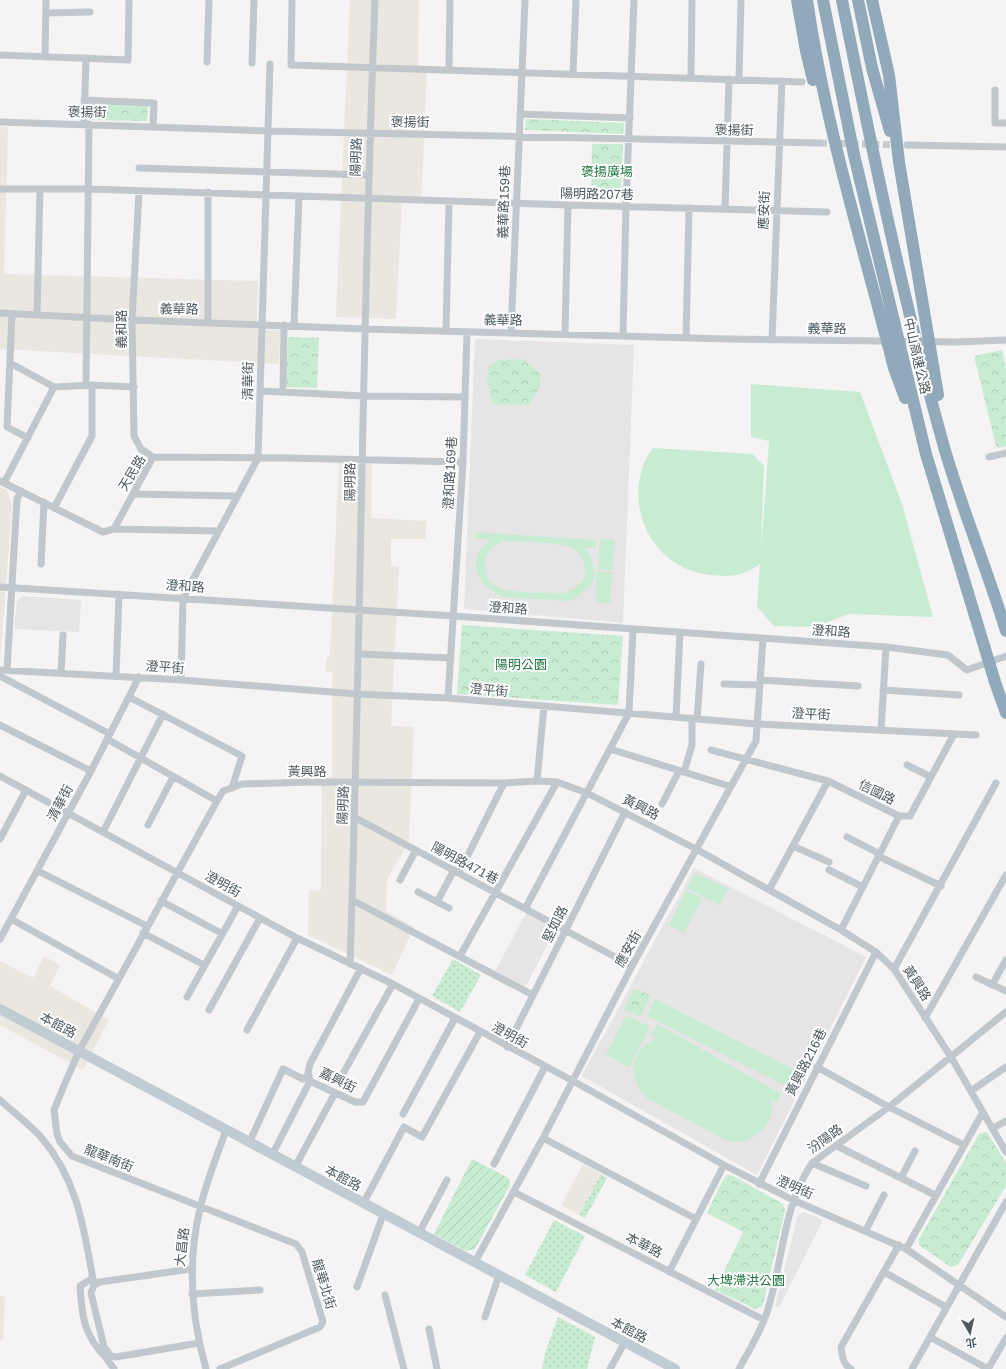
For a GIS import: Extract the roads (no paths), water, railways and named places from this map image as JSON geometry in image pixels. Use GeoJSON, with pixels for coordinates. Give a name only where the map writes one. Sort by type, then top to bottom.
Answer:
{"type":"FeatureCollection","features":[{"type":"Feature","properties":{"kind":"highway"},"geometry":{"type":"LineString","coordinates":[[797,0],[806,51],[820,106],[834,139]]}},
{"type":"Feature","properties":{"kind":"highway"},"geometry":{"type":"LineString","coordinates":[[807,0],[814,50],[834,139],[882,320],[900,369],[995,682],[1006,713]]}},
{"type":"Feature","properties":{"kind":"highway","name":"中山高速公路"},"geometry":{"type":"LineString","coordinates":[[823,0],[854,155],[895,325],[900,369]]}},
{"type":"Feature","properties":{"kind":"highway","name":"中山高速公路"},"geometry":{"type":"LineString","coordinates":[[842,0],[912,323],[930,372]]}},
{"type":"Feature","properties":{"kind":"highway"},"geometry":{"type":"LineString","coordinates":[[858,0],[872,68],[899,162]]}},
{"type":"Feature","properties":{"kind":"highway"},"geometry":{"type":"LineString","coordinates":[[872,0],[888,75],[899,162],[926,323],[930,372],[945,449],[1006,631]]}},
{"type":"Feature","properties":{"kind":"street"},"geometry":{"type":"LineString","coordinates":[[45,57],[46,0]]}},
{"type":"Feature","properties":{"kind":"street"},"geometry":{"type":"LineString","coordinates":[[0,55],[128,60],[129,0]]}},
{"type":"Feature","properties":{"kind":"street"},"geometry":{"type":"LineString","coordinates":[[207,62],[209,0]]}},
{"type":"Feature","properties":{"kind":"street"},"geometry":{"type":"LineString","coordinates":[[252,63],[254,0]]}},
{"type":"Feature","properties":{"kind":"street"},"geometry":{"type":"LineString","coordinates":[[292,0],[291,65],[802,82]]}},
{"type":"Feature","properties":{"kind":"street","name":"陽明路"},"geometry":{"type":"LineString","coordinates":[[350,964],[356,783],[367,198],[374,0]]}},
{"type":"Feature","properties":{"kind":"street"},"geometry":{"type":"LineString","coordinates":[[449,70],[450,0]]}},
{"type":"Feature","properties":{"kind":"street","name":"義華路159巷"},"geometry":{"type":"LineString","coordinates":[[512,332],[518,137],[525,0]]}},
{"type":"Feature","properties":{"kind":"street"},"geometry":{"type":"LineString","coordinates":[[572,74],[576,0]]}},
{"type":"Feature","properties":{"kind":"street"},"geometry":{"type":"LineString","coordinates":[[623,336],[628,139],[632,76],[634,0]]}},
{"type":"Feature","properties":{"kind":"street"},"geometry":{"type":"LineString","coordinates":[[691,78],[692,0]]}},
{"type":"Feature","properties":{"kind":"street"},"geometry":{"type":"LineString","coordinates":[[739,80],[741,0]]}},
{"type":"Feature","properties":{"kind":"street"},"geometry":{"type":"LineString","coordinates":[[46,13],[90,12]]}},
{"type":"Feature","properties":{"kind":"street"},"geometry":{"type":"LineString","coordinates":[[54,508],[92,436],[85,317],[89,189],[84,100],[86,58]]}},
{"type":"Feature","properties":{"kind":"street","name":"清華街"},"geometry":{"type":"LineString","coordinates":[[181,680],[183,598],[258,458],[270,64]]}},
{"type":"Feature","properties":{"kind":"street"},"geometry":{"type":"LineString","coordinates":[[725,209],[729,79]]}},
{"type":"Feature","properties":{"kind":"street","name":"應安街"},"geometry":{"type":"LineString","coordinates":[[772,340],[782,81]]}},
{"type":"Feature","properties":{"kind":"street"},"geometry":{"type":"LineString","coordinates":[[995,90],[995,123],[1006,123]]}},
{"type":"Feature","properties":{"kind":"street"},"geometry":{"type":"LineString","coordinates":[[84,100],[154,103],[152,126]]}},
{"type":"Feature","properties":{"kind":"street"},"geometry":{"type":"LineString","coordinates":[[520,114],[630,118]]}},
{"type":"Feature","properties":{"kind":"street","name":"褒揚街"},"geometry":{"type":"LineString","coordinates":[[0,122],[369,134],[820,143]]}},
{"type":"Feature","properties":{"kind":"street"},"geometry":{"type":"LineString","coordinates":[[910,145],[1006,147]]}},
{"type":"Feature","properties":{"kind":"street"},"geometry":{"type":"LineString","coordinates":[[139,168],[368,175]]}},
{"type":"Feature","properties":{"kind":"street","name":"陽明路207巷"},"geometry":{"type":"LineString","coordinates":[[0,189],[89,189],[139,192],[208,192],[299,197],[367,198],[449,202],[827,212]]}},
{"type":"Feature","properties":{"kind":"street"},"geometry":{"type":"LineString","coordinates":[[37,315],[40,189]]}},
{"type":"Feature","properties":{"kind":"street","name":"義和路"},"geometry":{"type":"LineString","coordinates":[[139,192],[132,320],[134,436],[141,449],[154,457]]}},
{"type":"Feature","properties":{"kind":"street"},"geometry":{"type":"LineString","coordinates":[[208,192],[208,322]]}},
{"type":"Feature","properties":{"kind":"street"},"geometry":{"type":"LineString","coordinates":[[294,325],[299,197]]}},
{"type":"Feature","properties":{"kind":"street"},"geometry":{"type":"LineString","coordinates":[[446,330],[449,202]]}},
{"type":"Feature","properties":{"kind":"street"},"geometry":{"type":"LineString","coordinates":[[565,334],[568,205]]}},
{"type":"Feature","properties":{"kind":"street"},"geometry":{"type":"LineString","coordinates":[[686,338],[689,208]]}},
{"type":"Feature","properties":{"kind":"street","name":"義華路"},"geometry":{"type":"LineString","coordinates":[[0,314],[365,329],[446,330],[467,332],[512,332],[686,338],[957,342],[1006,340]]}},
{"type":"Feature","properties":{"kind":"street"},"geometry":{"type":"LineString","coordinates":[[12,314],[7,427],[28,438]]}},
{"type":"Feature","properties":{"kind":"street"},"geometry":{"type":"LineString","coordinates":[[283,391],[284,325]]}},
{"type":"Feature","properties":{"kind":"street","name":"澄和路169巷"},"geometry":{"type":"LineString","coordinates":[[448,698],[463,462],[467,332]]}},
{"type":"Feature","properties":{"kind":"street"},"geometry":{"type":"LineString","coordinates":[[10,363],[54,387],[89,385],[134,387]]}},
{"type":"Feature","properties":{"kind":"street"},"geometry":{"type":"LineString","coordinates":[[54,387],[28,438],[2,482],[103,532],[114,529],[218,531]]}},
{"type":"Feature","properties":{"kind":"street"},"geometry":{"type":"LineString","coordinates":[[260,391],[364,396],[465,397]]}},
{"type":"Feature","properties":{"kind":"street"},"geometry":{"type":"LineString","coordinates":[[989,457],[1006,453]]}},
{"type":"Feature","properties":{"kind":"street","name":"天民路"},"geometry":{"type":"LineString","coordinates":[[114,529],[154,457],[362,459],[463,462]]}},
{"type":"Feature","properties":{"kind":"street"},"geometry":{"type":"LineString","coordinates":[[4,670],[17,499],[21,491]]}},
{"type":"Feature","properties":{"kind":"street"},"geometry":{"type":"LineString","coordinates":[[133,494],[237,496]]}},
{"type":"Feature","properties":{"kind":"street"},"geometry":{"type":"LineString","coordinates":[[41,564],[44,502]]}},
{"type":"Feature","properties":{"kind":"street","name":"澄和路"},"geometry":{"type":"LineString","coordinates":[[0,586],[11,588],[454,616],[886,647],[948,655],[967,670],[1006,656]]}},
{"type":"Feature","properties":{"kind":"street"},"geometry":{"type":"LineString","coordinates":[[116,676],[119,594]]}},
{"type":"Feature","properties":{"kind":"street"},"geometry":{"type":"LineString","coordinates":[[525,909],[629,713],[633,630]]}},
{"type":"Feature","properties":{"kind":"street"},"geometry":{"type":"LineString","coordinates":[[676,717],[680,632]]}},
{"type":"Feature","properties":{"kind":"street"},"geometry":{"type":"LineString","coordinates":[[61,673],[63,635]]}},
{"type":"Feature","properties":{"kind":"street","name":"應安街"},"geometry":{"type":"LineString","coordinates":[[475,1262],[543,1138],[632,966],[729,786],[756,741],[763,638]]}},
{"type":"Feature","properties":{"kind":"street"},"geometry":{"type":"LineString","coordinates":[[881,730],[886,647]]}},
{"type":"Feature","properties":{"kind":"street"},"geometry":{"type":"LineString","coordinates":[[358,654],[451,658]]}},
{"type":"Feature","properties":{"kind":"street"},"geometry":{"type":"LineString","coordinates":[[662,804],[681,771],[692,745],[701,664]]}},
{"type":"Feature","properties":{"kind":"street","name":"澄平街"},"geometry":{"type":"LineString","coordinates":[[4,670],[139,677],[357,694],[448,698],[757,724],[976,735]]}},
{"type":"Feature","properties":{"kind":"street"},"geometry":{"type":"LineString","coordinates":[[0,676],[109,737],[140,758],[217,801]]}},
{"type":"Feature","properties":{"kind":"street","name":"清華街"},"geometry":{"type":"LineString","coordinates":[[0,939],[69,813],[139,677]]}},
{"type":"Feature","properties":{"kind":"street"},"geometry":{"type":"LineString","coordinates":[[724,684],[760,682],[858,686]]}},
{"type":"Feature","properties":{"kind":"street"},"geometry":{"type":"LineString","coordinates":[[883,690],[960,695]]}},
{"type":"Feature","properties":{"kind":"street"},"geometry":{"type":"LineString","coordinates":[[129,697],[242,756],[232,788]]}},
{"type":"Feature","properties":{"kind":"street"},"geometry":{"type":"LineString","coordinates":[[537,782],[544,706]]}},
{"type":"Feature","properties":{"kind":"street"},"geometry":{"type":"LineString","coordinates":[[103,832],[163,714]]}},
{"type":"Feature","properties":{"kind":"street"},"geometry":{"type":"LineString","coordinates":[[0,725],[91,771]]}},
{"type":"Feature","properties":{"kind":"street"},"geometry":{"type":"LineString","coordinates":[[899,816],[910,816],[954,734]]}},
{"type":"Feature","properties":{"kind":"street"},"geometry":{"type":"LineString","coordinates":[[610,749],[729,786]]}},
{"type":"Feature","properties":{"kind":"street","name":"信國路"},"geometry":{"type":"LineString","coordinates":[[710,750],[828,781],[899,816],[841,930]]}},
{"type":"Feature","properties":{"kind":"street"},"geometry":{"type":"LineString","coordinates":[[907,766],[931,777]]}},
{"type":"Feature","properties":{"kind":"street","name":"澄明街"},"geometry":{"type":"LineString","coordinates":[[0,776],[297,938],[393,984],[507,1047],[573,1081],[724,1166],[793,1200],[906,1248],[1006,1317]]}},
{"type":"Feature","properties":{"kind":"street"},"geometry":{"type":"LineString","coordinates":[[148,825],[173,777]]}},
{"type":"Feature","properties":{"kind":"street"},"geometry":{"type":"LineString","coordinates":[[769,890],[828,781]]}},
{"type":"Feature","properties":{"kind":"street"},"geometry":{"type":"LineString","coordinates":[[460,956],[557,782]]}},
{"type":"Feature","properties":{"kind":"street","name":"黃興路"},"geometry":{"type":"LineString","coordinates":[[119,979],[223,791],[242,784],[263,783],[557,782],[587,793],[696,849],[841,930],[876,952],[894,969],[951,1057],[1006,1152]]}},
{"type":"Feature","properties":{"kind":"street"},"geometry":{"type":"LineString","coordinates":[[437,902],[456,872],[504,783]]}},
{"type":"Feature","properties":{"kind":"street"},"geometry":{"type":"LineString","coordinates":[[894,969],[941,886],[996,783]]}},
{"type":"Feature","properties":{"kind":"street"},"geometry":{"type":"LineString","coordinates":[[0,839],[26,790]]}},
{"type":"Feature","properties":{"kind":"street","name":"堅如路"},"geometry":{"type":"LineString","coordinates":[[507,1047],[625,812]]}},
{"type":"Feature","properties":{"kind":"street","name":"陽明路471巷"},"geometry":{"type":"LineString","coordinates":[[354,817],[632,966]]}},
{"type":"Feature","properties":{"kind":"street"},"geometry":{"type":"LineString","coordinates":[[847,837],[941,886]]}},
{"type":"Feature","properties":{"kind":"street"},"geometry":{"type":"LineString","coordinates":[[793,846],[829,862]]}},
{"type":"Feature","properties":{"kind":"street"},"geometry":{"type":"LineString","coordinates":[[400,880],[416,850]]}},
{"type":"Feature","properties":{"kind":"street"},"geometry":{"type":"LineString","coordinates":[[829,870],[863,887]]}},
{"type":"Feature","properties":{"kind":"street"},"geometry":{"type":"LineString","coordinates":[[38,871],[145,930],[204,966]]}},
{"type":"Feature","properties":{"kind":"street"},"geometry":{"type":"LineString","coordinates":[[925,1018],[1006,875]]}},
{"type":"Feature","properties":{"kind":"street"},"geometry":{"type":"LineString","coordinates":[[418,892],[449,908]]}},
{"type":"Feature","properties":{"kind":"street"},"geometry":{"type":"LineString","coordinates":[[352,900],[533,995]]}},
{"type":"Feature","properties":{"kind":"street"},"geometry":{"type":"LineString","coordinates":[[161,901],[221,934]]}},
{"type":"Feature","properties":{"kind":"street"},"geometry":{"type":"LineString","coordinates":[[187,997],[238,906]]}},
{"type":"Feature","properties":{"kind":"street"},"geometry":{"type":"LineString","coordinates":[[209,1010],[260,918]]}},
{"type":"Feature","properties":{"kind":"street"},"geometry":{"type":"LineString","coordinates":[[11,919],[119,979]]}},
{"type":"Feature","properties":{"kind":"street"},"geometry":{"type":"LineString","coordinates":[[246,1030],[297,938]]}},
{"type":"Feature","properties":{"kind":"street","name":"黃興路216巷"},"geometry":{"type":"LineString","coordinates":[[759,1184],[876,952]]}},
{"type":"Feature","properties":{"kind":"street"},"geometry":{"type":"LineString","coordinates":[[992,985],[1006,960]]}},
{"type":"Feature","properties":{"kind":"street","name":"嘉興街"},"geometry":{"type":"LineString","coordinates":[[361,968],[310,1064],[309,1078],[335,1092],[355,1102],[363,1102],[419,999]]}},
{"type":"Feature","properties":{"kind":"street"},"geometry":{"type":"LineString","coordinates":[[976,977],[1006,991]]}},
{"type":"Feature","properties":{"kind":"street","name":"龍華南街"},"geometry":{"type":"LineString","coordinates":[[119,979],[79,1051],[54,1110],[57,1134],[60,1142],[72,1156],[200,1208]]}},
{"type":"Feature","properties":{"kind":"street"},"geometry":{"type":"LineString","coordinates":[[340,1079],[393,984]]}},
{"type":"Feature","properties":{"kind":"street","name":"本館路"},"geometry":{"type":"LineString","coordinates":[[0,1009],[383,1215],[475,1262],[675,1369]]}},
{"type":"Feature","properties":{"kind":"street","name":"汾陽路"},"geometry":{"type":"LineString","coordinates":[[739,1369],[768,1309],[793,1200],[805,1174],[812,1163],[889,1107],[1005,1016]]}},
{"type":"Feature","properties":{"kind":"street"},"geometry":{"type":"LineString","coordinates":[[403,1114],[455,1018]]}},
{"type":"Feature","properties":{"kind":"street"},"geometry":{"type":"LineString","coordinates":[[363,1204],[404,1127],[422,1136],[428,1128],[480,1032]]}},
{"type":"Feature","properties":{"kind":"street"},"geometry":{"type":"LineString","coordinates":[[494,1164],[545,1067]]}},
{"type":"Feature","properties":{"kind":"street"},"geometry":{"type":"LineString","coordinates":[[817,1067],[889,1107],[964,1145]]}},
{"type":"Feature","properties":{"kind":"street"},"geometry":{"type":"LineString","coordinates":[[971,1091],[1006,1067]]}},
{"type":"Feature","properties":{"kind":"street"},"geometry":{"type":"LineString","coordinates":[[249,1143],[283,1069],[304,1079],[309,1078]]}},
{"type":"Feature","properties":{"kind":"street"},"geometry":{"type":"LineString","coordinates":[[272,1155],[309,1078]]}},
{"type":"Feature","properties":{"kind":"street"},"geometry":{"type":"LineString","coordinates":[[295,1167],[335,1092]]}},
{"type":"Feature","properties":{"kind":"street"},"geometry":{"type":"LineString","coordinates":[[0,1100],[41,1137],[66,1175],[82,1215],[93,1282],[91,1293],[106,1349],[107,1359]]}},
{"type":"Feature","properties":{"kind":"street"},"geometry":{"type":"LineString","coordinates":[[906,1248],[983,1112]]}},
{"type":"Feature","properties":{"kind":"street"},"geometry":{"type":"LineString","coordinates":[[993,1128],[1006,1121]]}},
{"type":"Feature","properties":{"kind":"street","name":"大昌路"},"geometry":{"type":"LineString","coordinates":[[206,1369],[199,1343],[192,1294],[191,1268],[200,1208],[226,1130]]}},
{"type":"Feature","properties":{"kind":"street"},"geometry":{"type":"LineString","coordinates":[[543,1138],[696,1219]]}},
{"type":"Feature","properties":{"kind":"street"},"geometry":{"type":"LineString","coordinates":[[837,1146],[935,1195]]}},
{"type":"Feature","properties":{"kind":"street"},"geometry":{"type":"LineString","coordinates":[[901,1178],[915,1151]]}},
{"type":"Feature","properties":{"kind":"street"},"geometry":{"type":"LineString","coordinates":[[812,1163],[866,1186]]}},
{"type":"Feature","properties":{"kind":"street"},"geometry":{"type":"LineString","coordinates":[[669,1272],[724,1166]]}},
{"type":"Feature","properties":{"kind":"street"},"geometry":{"type":"LineString","coordinates":[[419,1233],[447,1180]]}},
{"type":"Feature","properties":{"kind":"street","name":"本華路"},"geometry":{"type":"LineString","coordinates":[[514,1192],[764,1320]]}},
{"type":"Feature","properties":{"kind":"street"},"geometry":{"type":"LineString","coordinates":[[866,1230],[884,1195]]}},
{"type":"Feature","properties":{"kind":"street"},"geometry":{"type":"LineString","coordinates":[[912,1369],[1006,1202]]}},
{"type":"Feature","properties":{"kind":"street","name":"龍華北街"},"geometry":{"type":"LineString","coordinates":[[200,1208],[296,1244],[302,1252],[323,1322],[320,1327],[220,1369]]}},
{"type":"Feature","properties":{"kind":"street"},"geometry":{"type":"LineString","coordinates":[[357,1286],[383,1215]]}},
{"type":"Feature","properties":{"kind":"street"},"geometry":{"type":"LineString","coordinates":[[851,1369],[847,1367],[843,1358],[841,1347],[899,1245]]}},
{"type":"Feature","properties":{"kind":"street"},"geometry":{"type":"LineString","coordinates":[[114,1369],[93,1343],[82,1312],[80,1286],[93,1282],[191,1268]]}},
{"type":"Feature","properties":{"kind":"street"},"geometry":{"type":"LineString","coordinates":[[884,1272],[946,1307]]}},
{"type":"Feature","properties":{"kind":"street"},"geometry":{"type":"LineString","coordinates":[[485,1317],[499,1275]]}},
{"type":"Feature","properties":{"kind":"street"},"geometry":{"type":"LineString","coordinates":[[192,1294],[260,1290]]}},
{"type":"Feature","properties":{"kind":"street"},"geometry":{"type":"LineString","coordinates":[[385,1295],[404,1369]]}},
{"type":"Feature","properties":{"kind":"street"},"geometry":{"type":"LineString","coordinates":[[429,1329],[437,1369]]}},
{"type":"Feature","properties":{"kind":"street"},"geometry":{"type":"LineString","coordinates":[[930,1337],[988,1369],[1006,1338]]}},
{"type":"Feature","properties":{"kind":"street"},"geometry":{"type":"LineString","coordinates":[[610,1369],[625,1342]]}},
{"type":"Feature","properties":{"kind":"street"},"geometry":{"type":"LineString","coordinates":[[106,1349],[111,1356],[116,1358],[199,1343]]}},
{"type":"Feature","properties":{"kind":"tunnel"},"geometry":{"type":"LineString","coordinates":[[820,143],[900,145]]}},
{"type":"Feature","properties":{"kind":"park label","name":"褒揚廣場"},"geometry":{"type":"Point","coordinates":[607,171]}},
{"type":"Feature","properties":{"kind":"park label","name":"陽明公園"},"geometry":{"type":"Point","coordinates":[521,664]}},
{"type":"Feature","properties":{"kind":"park label","name":"大埤滯洪公園"},"geometry":{"type":"Point","coordinates":[746,1280]}}]}
